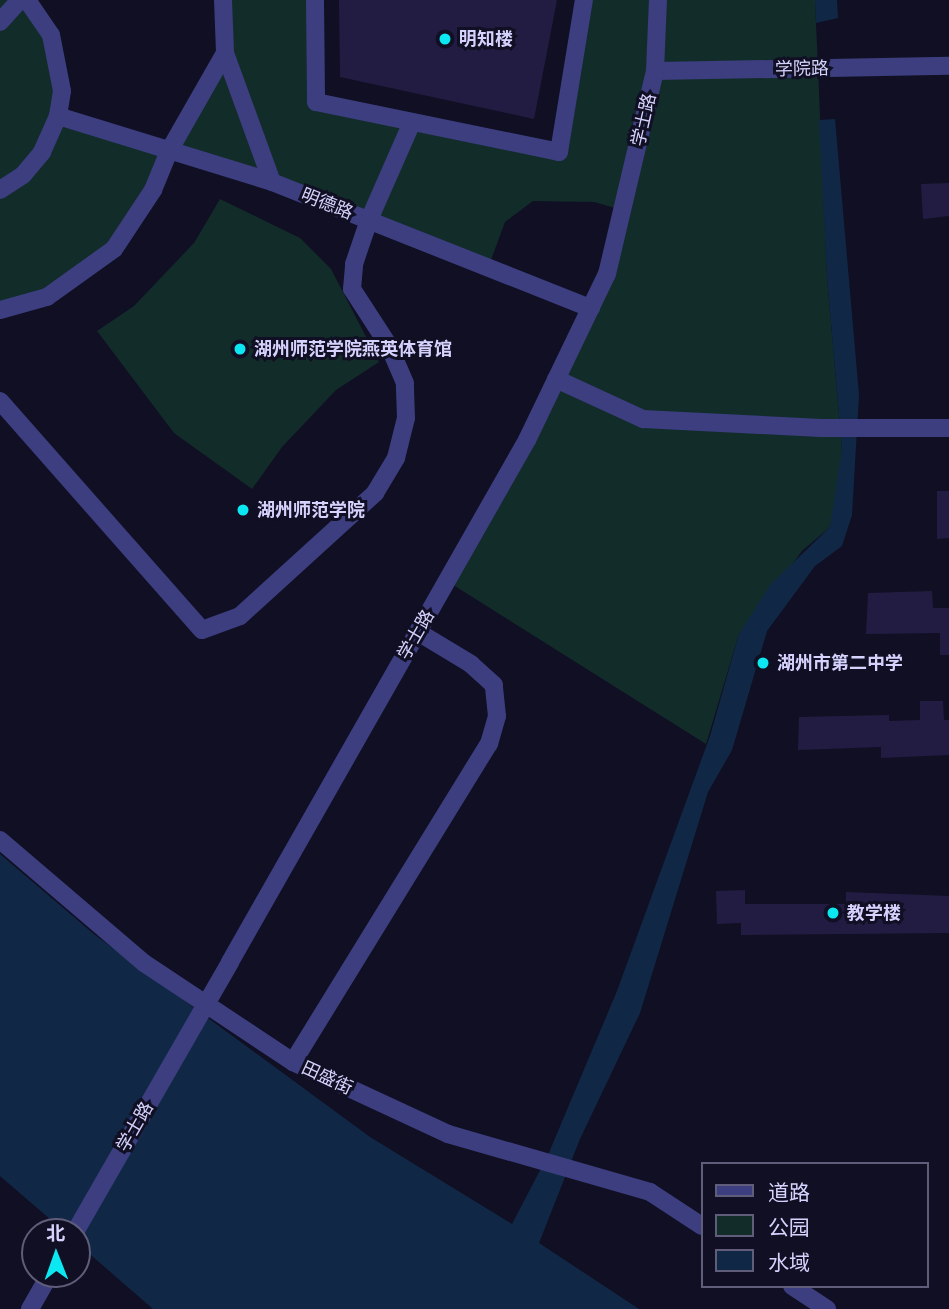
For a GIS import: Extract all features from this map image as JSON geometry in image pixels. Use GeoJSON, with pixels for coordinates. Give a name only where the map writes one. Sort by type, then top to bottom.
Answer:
{"type":"FeatureCollection","features":[{"type":"Feature","properties":{"kind":"street"},"geometry":{"type":"LineString","coordinates":[[0,22],[20,0]]}},
{"type":"Feature","properties":{"kind":"street"},"geometry":{"type":"LineString","coordinates":[[0,190],[23,175],[42,152],[58,116],[60,65],[51,34],[27,0]]}},
{"type":"Feature","properties":{"kind":"street"},"geometry":{"type":"LineString","coordinates":[[223,0],[225,53],[272,182]]}},
{"type":"Feature","properties":{"kind":"street"},"geometry":{"type":"LineString","coordinates":[[315,0],[316,102],[559,152],[584,0]]}},
{"type":"Feature","properties":{"kind":"street","name":"学士路"},"geometry":{"type":"LineString","coordinates":[[83,1218],[418,632],[556,379],[591,308],[607,274],[655,71],[658,0]]}},
{"type":"Feature","properties":{"kind":"street"},"geometry":{"type":"LineString","coordinates":[[0,310],[47,297],[114,248],[153,190],[169,151],[225,53]]}},
{"type":"Feature","properties":{"kind":"street","name":"学院路"},"geometry":{"type":"LineString","coordinates":[[655,71],[949,66]]}},
{"type":"Feature","properties":{"kind":"street","name":"明德路"},"geometry":{"type":"LineString","coordinates":[[58,116],[272,182],[591,308]]}},
{"type":"Feature","properties":{"kind":"street"},"geometry":{"type":"LineString","coordinates":[[0,401],[202,631],[240,616],[375,493],[396,458],[405,418],[405,383],[389,346],[352,289],[354,264],[369,220],[412,121]]}},
{"type":"Feature","properties":{"kind":"street"},"geometry":{"type":"LineString","coordinates":[[556,379],[643,419],[821,428],[949,428]]}},
{"type":"Feature","properties":{"kind":"street"},"geometry":{"type":"LineString","coordinates":[[293,1062],[489,744],[497,716],[494,685],[471,664],[418,632]]}},
{"type":"Feature","properties":{"kind":"street","name":"田盛街"},"geometry":{"type":"LineString","coordinates":[[0,840],[144,963],[293,1062],[448,1134],[650,1192],[701,1225]]}},
{"type":"Feature","properties":{"kind":"street"},"geometry":{"type":"LineString","coordinates":[[30,1309],[42,1288]]}},
{"type":"Feature","properties":{"kind":"street"},"geometry":{"type":"LineString","coordinates":[[795,1288],[827,1309]]}},
{"type":"Feature","properties":{"kind":"green space"},"geometry":{"type":"Polygon","coordinates":[[[0,0],[27,0],[39,14],[58,116],[169,151],[92,268],[0,310],[0,0]]]}},
{"type":"Feature","properties":{"kind":"green space"},"geometry":{"type":"Polygon","coordinates":[[[223,0],[315,0],[316,102],[558,151],[584,0],[815,0],[827,277],[842,449],[840,486],[830,527],[802,551],[739,634],[706,744],[447,581],[607,274],[622,210],[594,202],[533,201],[505,222],[488,268],[169,151],[225,53],[223,0]]]}},
{"type":"Feature","properties":{"kind":"green space","name":"湖州师范学院燕英体育馆"},"geometry":{"type":"Polygon","coordinates":[[[220,199],[300,238],[331,269],[379,362],[336,390],[282,447],[252,489],[174,433],[97,331],[134,306],[194,243],[220,199]]]}},
{"type":"Feature","properties":{"kind":"water"},"geometry":{"type":"Polygon","coordinates":[[[815,0],[837,0],[838,18],[816,23],[815,0]]]}},
{"type":"Feature","properties":{"kind":"water"},"geometry":{"type":"Polygon","coordinates":[[[835,119],[859,395],[852,515],[842,546],[815,566],[767,631],[732,750],[708,792],[640,1013],[580,1139],[539,1243],[639,1309],[153,1309],[91,1255],[91,1218],[49,1218],[0,1176],[0,854],[95,935],[370,1137],[512,1224],[548,1155],[617,991],[710,736],[739,634],[771,584],[830,527],[842,449],[827,277],[819,120],[835,119]]]}},
{"type":"Feature","properties":{"kind":"building","name":"明知楼"},"geometry":{"type":"Polygon","coordinates":[[[339,0],[557,0],[534,119],[340,77],[339,0]]]}},
{"type":"Feature","properties":{"kind":"building"},"geometry":{"type":"Polygon","coordinates":[[[949,183],[949,216],[923,219],[921,184],[949,183]]]}},
{"type":"Feature","properties":{"kind":"building"},"geometry":{"type":"Polygon","coordinates":[[[937,491],[949,491],[949,538],[937,539],[937,491]]]}},
{"type":"Feature","properties":{"kind":"building"},"geometry":{"type":"Polygon","coordinates":[[[932,591],[933,608],[949,608],[949,655],[940,655],[940,633],[866,634],[868,593],[932,591]]]}},
{"type":"Feature","properties":{"kind":"building"},"geometry":{"type":"Polygon","coordinates":[[[920,701],[943,701],[944,720],[949,720],[949,755],[881,758],[881,747],[798,750],[799,717],[889,715],[889,721],[920,720],[920,701]]]}},
{"type":"Feature","properties":{"kind":"building","name":"教学楼"},"geometry":{"type":"Polygon","coordinates":[[[745,890],[745,904],[846,904],[846,892],[949,896],[949,933],[741,935],[741,923],[717,924],[716,891],[745,890]]]}},
{"type":"Feature","properties":{"kind":"place","name":"明知楼"},"geometry":{"type":"Point","coordinates":[445,39]}},
{"type":"Feature","properties":{"kind":"place","name":"湖州师范学院燕英体育馆"},"geometry":{"type":"Point","coordinates":[240,349]}},
{"type":"Feature","properties":{"kind":"place","name":"湖州师范学院"},"geometry":{"type":"Point","coordinates":[243,510]}},
{"type":"Feature","properties":{"kind":"place","name":"湖州市第二中学"},"geometry":{"type":"Point","coordinates":[763,663]}},
{"type":"Feature","properties":{"kind":"place","name":"教学楼"},"geometry":{"type":"Point","coordinates":[833,913]}}]}
